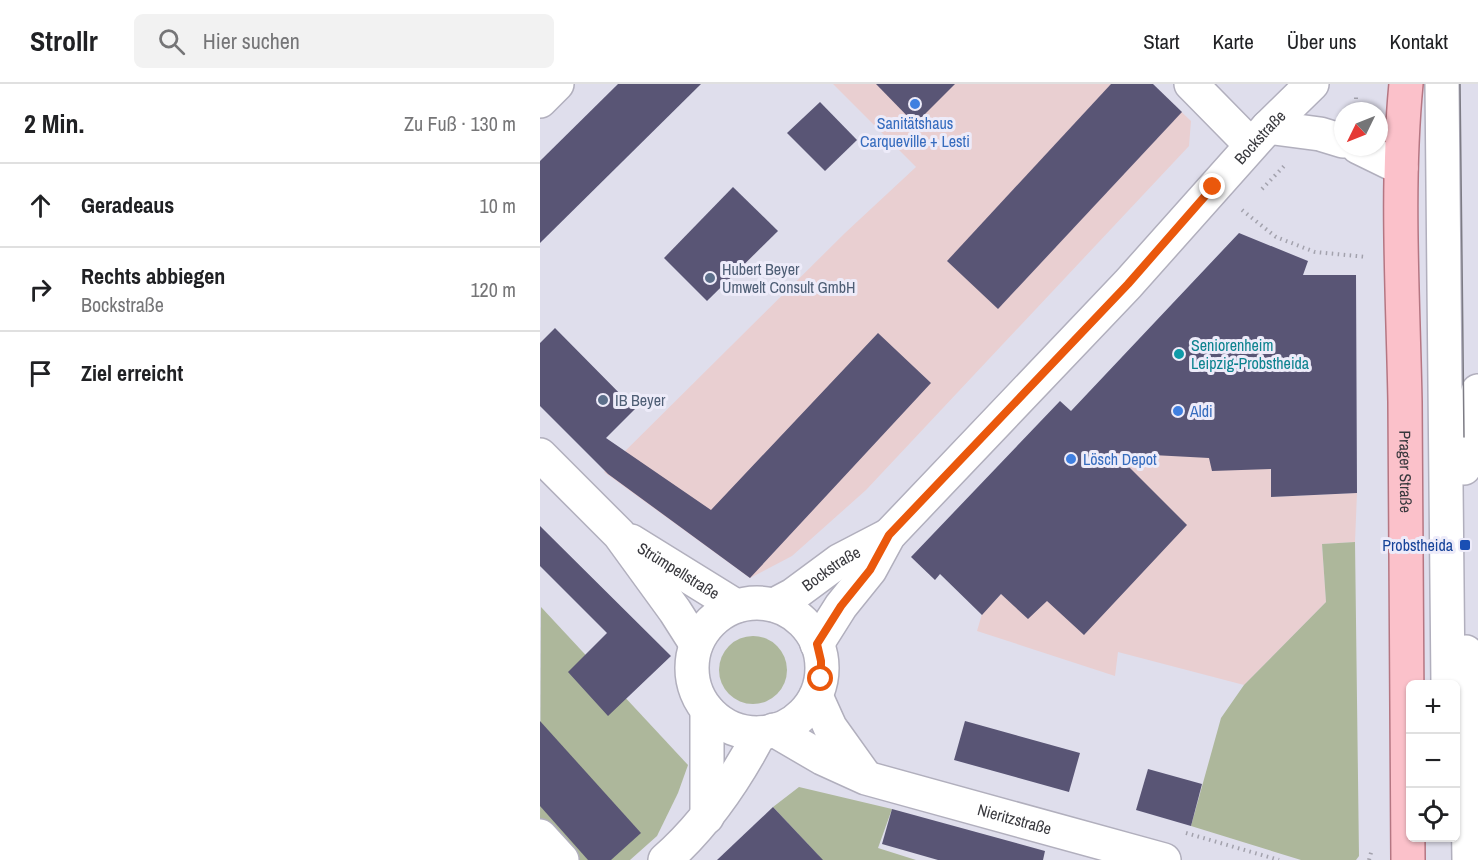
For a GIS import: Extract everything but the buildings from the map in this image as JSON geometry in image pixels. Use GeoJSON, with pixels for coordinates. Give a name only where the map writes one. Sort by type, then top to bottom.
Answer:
{"type":"FeatureCollection","features":[{"type":"Feature","properties":{"kind":"main road","name":"Prager Straße"},"geometry":{"type":"LineString","coordinates":[[1406,84],[1401,168],[1407,522],[1408,860]]}},
{"type":"Feature","properties":{"kind":"street"},"geometry":{"type":"LineString","coordinates":[[540,102],[557,84]]}},
{"type":"Feature","properties":{"kind":"street"},"geometry":{"type":"LineString","coordinates":[[1191,84],[1259,136],[1320,134],[1334,138]]}},
{"type":"Feature","properties":{"kind":"street","name":"Bockstraße"},"geometry":{"type":"LineString","coordinates":[[817,644],[841,606],[870,570],[889,535],[1128,284],[1259,136],[1312,84]]}},
{"type":"Feature","properties":{"kind":"street"},"geometry":{"type":"LineString","coordinates":[[1442,84],[1448,680]]}},
{"type":"Feature","properties":{"kind":"street"},"geometry":{"type":"LineString","coordinates":[[1376,156],[1401,168]]}},
{"type":"Feature","properties":{"kind":"street"},"geometry":{"type":"LineString","coordinates":[[1469,860],[1464,437],[1478,392]]}},
{"type":"Feature","properties":{"kind":"street","name":"Strümpellstraße"},"geometry":{"type":"LineString","coordinates":[[540,455],[619,534],[696,644]]}},
{"type":"Feature","properties":{"kind":"street","name":"Strümpellstraße"},"geometry":{"type":"LineString","coordinates":[[619,534],[736,606]]}},
{"type":"Feature","properties":{"kind":"street","name":"Bockstraße"},"geometry":{"type":"LineString","coordinates":[[774,605],[793,595],[839,561],[889,535]]}},
{"type":"Feature","properties":{"kind":"street"},"geometry":{"type":"LineString","coordinates":[[748,603],[774,605],[792,613],[807,626],[817,644],[821,661],[821,679],[816,696],[805,711],[791,723],[767,732],[740,731],[722,723],[707,710],[698,695],[692,679],[692,662],[696,644],[705,627],[719,615],[736,606],[748,603]]}},
{"type":"Feature","properties":{"kind":"street"},"geometry":{"type":"LineString","coordinates":[[816,696],[830,727],[866,778]]}},
{"type":"Feature","properties":{"kind":"street"},"geometry":{"type":"LineString","coordinates":[[707,710],[707,817]]}},
{"type":"Feature","properties":{"kind":"street"},"geometry":{"type":"LineString","coordinates":[[665,860],[707,817],[767,732]]}},
{"type":"Feature","properties":{"kind":"street","name":"Nieritzstraße"},"geometry":{"type":"LineString","coordinates":[[767,732],[866,778],[1164,860]]}},
{"type":"Feature","properties":{"kind":"street"},"geometry":{"type":"LineString","coordinates":[[540,836],[562,860]]}},
{"type":"Feature","properties":{"kind":"street"},"geometry":{"type":"LineString","coordinates":[[1450,842],[1450,860]]}},
{"type":"Feature","properties":{"kind":"path"},"geometry":{"type":"LineString","coordinates":[[1356,97],[1356,102]]}},
{"type":"Feature","properties":{"kind":"path"},"geometry":{"type":"LineString","coordinates":[[1242,210],[1276,237],[1315,252],[1367,257]]}},
{"type":"Feature","properties":{"kind":"shaded area"},"geometry":{"type":"Polygon","coordinates":[[[833,84],[1152,84],[1191,121],[1189,146],[866,490],[792,556],[750,578],[604,472],[845,233],[916,167],[833,84]]]}},
{"type":"Feature","properties":{"kind":"shaded area"},"geometry":{"type":"Polygon","coordinates":[[[1269,315],[1271,497],[1357,493],[1355,542],[1322,544],[1326,602],[1244,685],[1118,652],[1115,676],[977,631],[982,614],[1126,465],[1115,454],[1132,436],[1269,315]]]}},
{"type":"Feature","properties":{"kind":"green space"},"geometry":{"type":"Polygon","coordinates":[[[1355,542],[1359,856],[1356,860],[1301,860],[1191,826],[1221,718],[1244,685],[1326,602],[1322,544],[1355,542]]]}},
{"type":"Feature","properties":{"kind":"green space"},"geometry":{"type":"Polygon","coordinates":[[[541,607],[688,765],[678,793],[657,836],[630,860],[573,860],[540,824],[541,607]]]}},
{"type":"Feature","properties":{"kind":"green space"},"geometry":{"type":"Polygon","coordinates":[[[760,636],[772,642],[781,651],[787,663],[785,683],[777,694],[760,704],[746,704],[729,694],[721,683],[719,663],[729,646],[740,638],[760,636]]]}},
{"type":"Feature","properties":{"kind":"green space"},"geometry":{"type":"Polygon","coordinates":[[[799,787],[892,809],[878,848],[916,860],[816,860],[819,856],[773,807],[799,787]]]}},
{"type":"Feature","properties":{"kind":"tram line"},"geometry":{"type":"LineString","coordinates":[[1460,84],[1464,437]]}},
{"type":"Feature","properties":{"kind":"place","name":"Sanitätshaus Carqueville + Lesti"},"geometry":{"type":"Point","coordinates":[915,104]}},
{"type":"Feature","properties":{"kind":"place","name":"Hubert Beyer Umwelt Consult GmbH"},"geometry":{"type":"Point","coordinates":[710,278]}},
{"type":"Feature","properties":{"kind":"place","name":"Seniorenheim Leipzig-Probstheida"},"geometry":{"type":"Point","coordinates":[1179,354]}},
{"type":"Feature","properties":{"kind":"place","name":"IB Beyer"},"geometry":{"type":"Point","coordinates":[603,400]}},
{"type":"Feature","properties":{"kind":"place","name":"Aldi"},"geometry":{"type":"Point","coordinates":[1178,411]}},
{"type":"Feature","properties":{"kind":"place","name":"Lösch Depot"},"geometry":{"type":"Point","coordinates":[1071,459]}},
{"type":"Feature","properties":{"kind":"place","name":"Probstheida"},"geometry":{"type":"Point","coordinates":[1465,545]}},
{"type":"Feature","properties":{"kind":"route"},"geometry":{"type":"LineString","coordinates":[[821,679],[821,661],[817,644],[841,606],[870,570],[889,535],[1128,284],[1213,187]]}}]}
